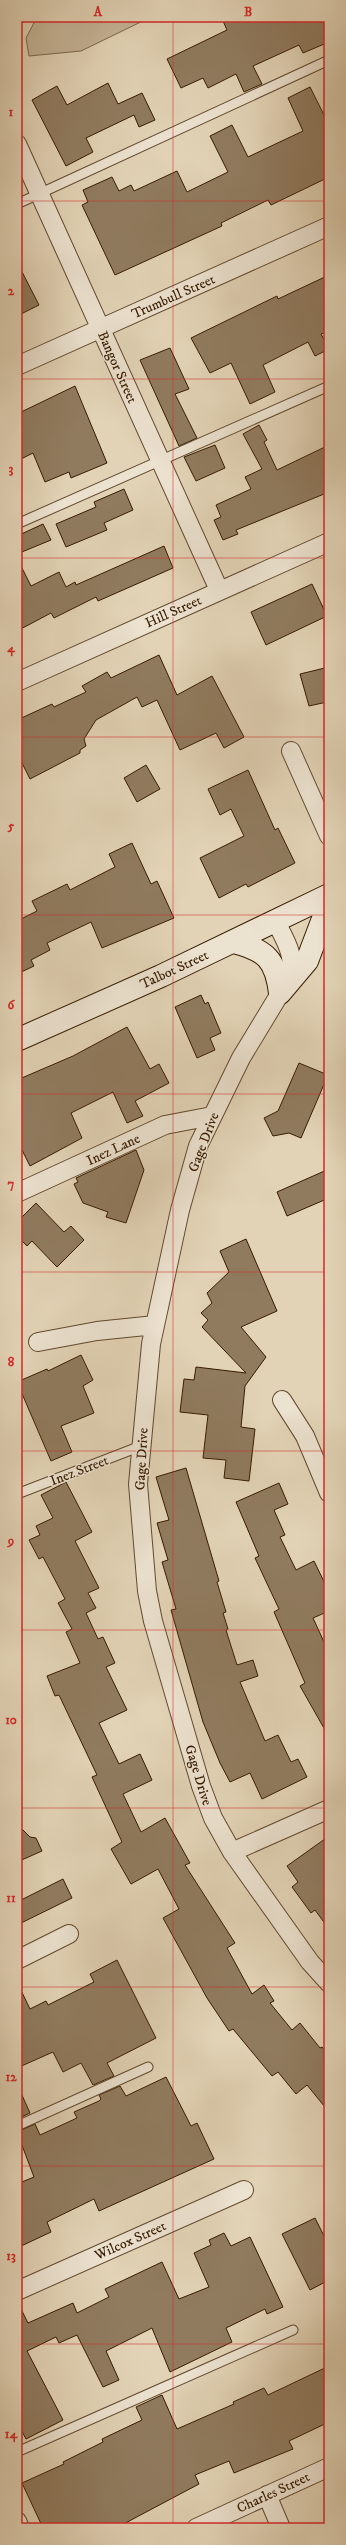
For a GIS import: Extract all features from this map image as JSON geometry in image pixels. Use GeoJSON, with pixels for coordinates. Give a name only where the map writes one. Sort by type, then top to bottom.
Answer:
{"type":"FeatureCollection","features":[{"type":"Feature","properties":{"kind":"main road","name":"Talbot Street"},"geometry":{"type":"LineString","coordinates":[[17,1040],[234,942],[329,895]]}},
{"type":"Feature","properties":{"kind":"main road"},"geometry":{"type":"LineString","coordinates":[[280,993],[307,961],[329,903]]}},
{"type":"Feature","properties":{"kind":"main road"},"geometry":{"type":"LineString","coordinates":[[234,942],[259,950],[270,960],[276,972],[280,993]]}},
{"type":"Feature","properties":{"kind":"street","name":"Bangor Street"},"geometry":{"type":"LineString","coordinates":[[17,144],[220,590]]}},
{"type":"Feature","properties":{"kind":"street","name":"Trumbull Street"},"geometry":{"type":"LineString","coordinates":[[17,366],[329,226]]}},
{"type":"Feature","properties":{"kind":"street","name":"Hill Street"},"geometry":{"type":"LineString","coordinates":[[17,682],[329,542]]}},
{"type":"Feature","properties":{"kind":"street"},"geometry":{"type":"LineString","coordinates":[[291,751],[329,836]]}},
{"type":"Feature","properties":{"kind":"street","name":"Gage Drive"},"geometry":{"type":"LineString","coordinates":[[276,922],[290,951],[293,965],[290,977],[241,1058],[198,1146],[180,1210],[155,1325],[138,1484],[147,1591],[153,1621],[201,1786],[213,1818],[232,1852],[310,1962],[329,1983]]}},
{"type":"Feature","properties":{"kind":"street","name":"Inez Lane"},"geometry":{"type":"LineString","coordinates":[[17,1193],[165,1125],[212,1116]]}},
{"type":"Feature","properties":{"kind":"street"},"geometry":{"type":"LineString","coordinates":[[38,1342],[97,1331],[155,1325]]}},
{"type":"Feature","properties":{"kind":"street"},"geometry":{"type":"LineString","coordinates":[[282,1400],[305,1436],[329,1493]]}},
{"type":"Feature","properties":{"kind":"street"},"geometry":{"type":"LineString","coordinates":[[232,1852],[329,1809]]}},
{"type":"Feature","properties":{"kind":"street"},"geometry":{"type":"LineString","coordinates":[[17,1960],[69,1934]]}},
{"type":"Feature","properties":{"kind":"street","name":"Wilcox Street"},"geometry":{"type":"LineString","coordinates":[[17,2290],[244,2190]]}},
{"type":"Feature","properties":{"kind":"street","name":"Charles Street"},"geometry":{"type":"LineString","coordinates":[[196,2528],[329,2467]]}},
{"type":"Feature","properties":{"kind":"street"},"geometry":{"type":"LineString","coordinates":[[267,2495],[281,2528]]}},
{"type":"Feature","properties":{"kind":"street"},"geometry":{"type":"LineString","coordinates":[[17,2521],[20,2528]]}},
{"type":"Feature","properties":{"kind":"lane"},"geometry":{"type":"LineString","coordinates":[[17,204],[329,60]]}},
{"type":"Feature","properties":{"kind":"lane"},"geometry":{"type":"LineString","coordinates":[[17,524],[329,386]]}},
{"type":"Feature","properties":{"kind":"lane","name":"Inez Street"},"geometry":{"type":"LineString","coordinates":[[17,1494],[141,1446]]}},
{"type":"Feature","properties":{"kind":"lane"},"geometry":{"type":"LineString","coordinates":[[17,2126],[148,2067]]}},
{"type":"Feature","properties":{"kind":"lane"},"geometry":{"type":"LineString","coordinates":[[17,2452],[293,2330]]}},
{"type":"Feature","properties":{"kind":"shaded area"},"geometry":{"type":"Polygon","coordinates":[[[37,17],[151,17],[81,51],[29,56],[26,38],[37,17]]]}},
{"type":"Feature","properties":{"kind":"building"},"geometry":{"type":"Polygon","coordinates":[[[232,17],[315,17],[317,22],[329,17],[329,42],[303,53],[299,45],[253,66],[262,84],[244,92],[236,74],[208,88],[203,78],[181,88],[167,59],[227,30],[223,21],[232,17]]]}},
{"type":"Feature","properties":{"kind":"building"},"geometry":{"type":"Polygon","coordinates":[[[108,83],[118,104],[142,93],[155,120],[139,127],[134,115],[86,138],[93,152],[66,166],[32,100],[57,86],[67,105],[108,83]]]}},
{"type":"Feature","properties":{"kind":"building"},"geometry":{"type":"Polygon","coordinates":[[[310,87],[329,125],[329,177],[271,205],[268,200],[221,223],[222,226],[115,275],[82,205],[88,202],[83,190],[112,177],[119,191],[131,185],[134,191],[177,171],[187,192],[228,172],[210,136],[232,125],[248,157],[303,131],[288,98],[310,87]]]}},
{"type":"Feature","properties":{"kind":"building"},"geometry":{"type":"Polygon","coordinates":[[[17,262],[39,305],[17,316],[17,262]]]}},
{"type":"Feature","properties":{"kind":"building"},"geometry":{"type":"Polygon","coordinates":[[[329,275],[329,331],[321,334],[329,349],[315,356],[308,342],[263,365],[275,392],[250,404],[231,363],[210,373],[191,338],[277,296],[278,299],[329,275]]]}},
{"type":"Feature","properties":{"kind":"building"},"geometry":{"type":"Polygon","coordinates":[[[170,348],[189,389],[175,394],[197,438],[179,446],[140,360],[170,348]]]}},
{"type":"Feature","properties":{"kind":"building"},"geometry":{"type":"Polygon","coordinates":[[[75,386],[107,463],[71,478],[69,472],[45,482],[33,453],[17,461],[17,414],[75,386]]]}},
{"type":"Feature","properties":{"kind":"building"},"geometry":{"type":"Polygon","coordinates":[[[259,425],[267,440],[264,442],[277,470],[329,445],[329,492],[236,530],[238,534],[223,540],[214,520],[221,517],[216,505],[251,489],[245,477],[262,469],[243,434],[259,425]]]}},
{"type":"Feature","properties":{"kind":"building"},"geometry":{"type":"Polygon","coordinates":[[[215,445],[225,468],[196,481],[184,457],[215,445]]]}},
{"type":"Feature","properties":{"kind":"building"},"geometry":{"type":"Polygon","coordinates":[[[124,489],[133,510],[104,523],[107,530],[66,547],[56,524],[96,507],[94,502],[124,489]]]}},
{"type":"Feature","properties":{"kind":"building"},"geometry":{"type":"Polygon","coordinates":[[[43,524],[51,540],[17,554],[17,536],[43,524]]]}},
{"type":"Feature","properties":{"kind":"building"},"geometry":{"type":"Polygon","coordinates":[[[164,546],[173,568],[98,601],[96,597],[54,618],[51,613],[17,631],[17,558],[31,586],[59,572],[66,587],[75,582],[76,585],[164,546]]]}},
{"type":"Feature","properties":{"kind":"building"},"geometry":{"type":"Polygon","coordinates":[[[312,584],[327,616],[266,645],[251,612],[312,584]]]}},
{"type":"Feature","properties":{"kind":"building"},"geometry":{"type":"Polygon","coordinates":[[[159,655],[177,695],[212,676],[244,737],[224,748],[216,733],[180,750],[157,700],[142,707],[137,697],[96,720],[84,739],[86,746],[80,750],[80,753],[30,779],[17,753],[17,720],[52,704],[54,707],[86,692],[82,686],[107,672],[111,678],[159,655]]]}},
{"type":"Feature","properties":{"kind":"building"},"geometry":{"type":"Polygon","coordinates":[[[329,667],[329,691],[324,692],[327,702],[309,706],[300,674],[329,667]]]}},
{"type":"Feature","properties":{"kind":"building"},"geometry":{"type":"Polygon","coordinates":[[[146,765],[160,789],[137,802],[124,778],[146,765]]]}},
{"type":"Feature","properties":{"kind":"building"},"geometry":{"type":"Polygon","coordinates":[[[248,770],[275,830],[278,828],[295,863],[248,887],[246,884],[219,898],[200,858],[244,836],[231,809],[220,815],[208,789],[248,770]]]}},
{"type":"Feature","properties":{"kind":"building"},"geometry":{"type":"Polygon","coordinates":[[[132,843],[151,884],[157,881],[174,918],[102,948],[91,922],[47,943],[50,950],[31,960],[34,966],[17,974],[17,921],[37,911],[32,901],[67,884],[70,890],[115,867],[109,854],[132,843]]]}},
{"type":"Feature","properties":{"kind":"building"},"geometry":{"type":"Polygon","coordinates":[[[201,995],[205,1004],[208,1002],[221,1033],[210,1038],[215,1050],[197,1058],[175,1007],[201,995]]]}},
{"type":"Feature","properties":{"kind":"building"},"geometry":{"type":"Polygon","coordinates":[[[127,1027],[150,1069],[159,1064],[169,1083],[135,1101],[143,1116],[127,1123],[113,1092],[71,1113],[82,1138],[30,1166],[17,1140],[17,1080],[73,1056],[127,1027]]]}},
{"type":"Feature","properties":{"kind":"building"},"geometry":{"type":"Polygon","coordinates":[[[299,1063],[328,1075],[301,1138],[289,1133],[273,1136],[264,1118],[278,1111],[299,1063]]]}},
{"type":"Feature","properties":{"kind":"building"},"geometry":{"type":"Polygon","coordinates":[[[136,1150],[144,1170],[126,1223],[106,1217],[108,1212],[83,1203],[74,1184],[78,1182],[76,1178],[136,1150]]]}},
{"type":"Feature","properties":{"kind":"building"},"geometry":{"type":"Polygon","coordinates":[[[329,1169],[329,1198],[287,1216],[277,1192],[329,1169]]]}},
{"type":"Feature","properties":{"kind":"building"},"geometry":{"type":"Polygon","coordinates":[[[36,1203],[64,1232],[71,1226],[84,1240],[57,1267],[32,1241],[27,1246],[17,1236],[17,1222],[36,1203]]]}},
{"type":"Feature","properties":{"kind":"building"},"geometry":{"type":"Polygon","coordinates":[[[246,1239],[277,1311],[241,1327],[266,1357],[245,1386],[241,1427],[255,1429],[249,1481],[224,1478],[226,1460],[203,1458],[208,1415],[180,1412],[184,1379],[194,1380],[196,1367],[246,1373],[202,1327],[208,1320],[201,1313],[212,1303],[207,1293],[229,1272],[220,1251],[246,1239]]]}},
{"type":"Feature","properties":{"kind":"building"},"geometry":{"type":"Polygon","coordinates":[[[81,1355],[93,1380],[83,1386],[94,1413],[61,1426],[72,1452],[51,1461],[17,1382],[47,1369],[48,1371],[81,1355]]]}},
{"type":"Feature","properties":{"kind":"building"},"geometry":{"type":"Polygon","coordinates":[[[186,1468],[219,1581],[217,1582],[226,1612],[223,1613],[228,1629],[226,1630],[237,1665],[253,1660],[258,1676],[240,1682],[265,1741],[278,1735],[291,1762],[298,1759],[307,1777],[262,1799],[250,1773],[230,1782],[220,1763],[203,1722],[171,1610],[176,1609],[162,1562],[168,1560],[157,1523],[169,1520],[156,1477],[186,1468]]]}},
{"type":"Feature","properties":{"kind":"building"},"geometry":{"type":"Polygon","coordinates":[[[66,1482],[92,1532],[75,1541],[99,1588],[88,1593],[96,1608],[86,1613],[98,1639],[103,1637],[115,1663],[106,1667],[127,1710],[99,1723],[119,1764],[140,1754],[152,1780],[123,1794],[141,1832],[165,1818],[190,1863],[185,1865],[235,1943],[227,1948],[252,1994],[264,1985],[274,2001],[270,2003],[292,2030],[300,2023],[320,2048],[322,2047],[329,2055],[329,2112],[307,2085],[296,2094],[278,2072],[272,2076],[233,2029],[229,2031],[207,1998],[163,1918],[179,1909],[158,1869],[131,1884],[111,1849],[122,1842],[92,1777],[97,1775],[59,1695],[55,1696],[47,1676],[80,1663],[66,1632],[72,1629],[58,1603],[65,1599],[43,1557],[39,1559],[29,1540],[40,1535],[36,1526],[53,1518],[41,1495],[66,1482]]]}},
{"type":"Feature","properties":{"kind":"building"},"geometry":{"type":"Polygon","coordinates":[[[279,1483],[288,1504],[274,1510],[285,1535],[280,1537],[296,1570],[314,1561],[329,1592],[329,1611],[313,1618],[329,1653],[329,1737],[300,1686],[305,1683],[274,1612],[279,1609],[255,1558],[259,1556],[236,1502],[279,1483]]]}},
{"type":"Feature","properties":{"kind":"building"},"geometry":{"type":"Polygon","coordinates":[[[17,1824],[30,1837],[36,1838],[42,1851],[17,1862],[17,1824]]]}},
{"type":"Feature","properties":{"kind":"building"},"geometry":{"type":"Polygon","coordinates":[[[329,1836],[329,1929],[315,1910],[311,1913],[292,1887],[298,1882],[287,1866],[329,1836]]]}},
{"type":"Feature","properties":{"kind":"building"},"geometry":{"type":"Polygon","coordinates":[[[63,1879],[72,1898],[17,1925],[17,1902],[63,1879]]]}},
{"type":"Feature","properties":{"kind":"building"},"geometry":{"type":"Polygon","coordinates":[[[117,1960],[156,2038],[107,2063],[114,2076],[93,2085],[81,2063],[63,2072],[53,2052],[17,2068],[17,1982],[30,2009],[46,2001],[48,2005],[94,1982],[90,1974],[117,1960]]]}},
{"type":"Feature","properties":{"kind":"building"},"geometry":{"type":"Polygon","coordinates":[[[166,2077],[191,2126],[197,2123],[214,2159],[99,2211],[94,2199],[47,2222],[51,2232],[17,2248],[17,2184],[34,2177],[17,2132],[35,2124],[40,2135],[77,2118],[74,2112],[99,2101],[101,2099],[99,2095],[120,2086],[126,2096],[166,2077]]]}},
{"type":"Feature","properties":{"kind":"building"},"geometry":{"type":"Polygon","coordinates":[[[17,2084],[30,2113],[17,2119],[17,2084]]]}},
{"type":"Feature","properties":{"kind":"building"},"geometry":{"type":"Polygon","coordinates":[[[315,2218],[329,2246],[329,2280],[310,2290],[282,2234],[315,2218]]]}},
{"type":"Feature","properties":{"kind":"building"},"geometry":{"type":"Polygon","coordinates":[[[224,2233],[231,2246],[250,2237],[283,2307],[267,2314],[265,2309],[226,2328],[232,2342],[170,2372],[152,2328],[106,2351],[119,2380],[103,2387],[77,2335],[59,2343],[56,2337],[27,2351],[63,2420],[26,2439],[17,2422],[17,2301],[28,2323],[73,2303],[77,2313],[109,2297],[105,2289],[162,2262],[179,2299],[209,2287],[194,2253],[211,2245],[209,2240],[224,2233]]]}},
{"type":"Feature","properties":{"kind":"building"},"geometry":{"type":"Polygon","coordinates":[[[329,2366],[329,2422],[289,2441],[293,2449],[234,2473],[229,2461],[195,2475],[199,2484],[116,2528],[43,2528],[22,2483],[64,2464],[63,2462],[103,2442],[102,2439],[142,2420],[136,2407],[162,2395],[177,2429],[234,2404],[233,2402],[264,2388],[268,2395],[329,2366]]]}}]}
